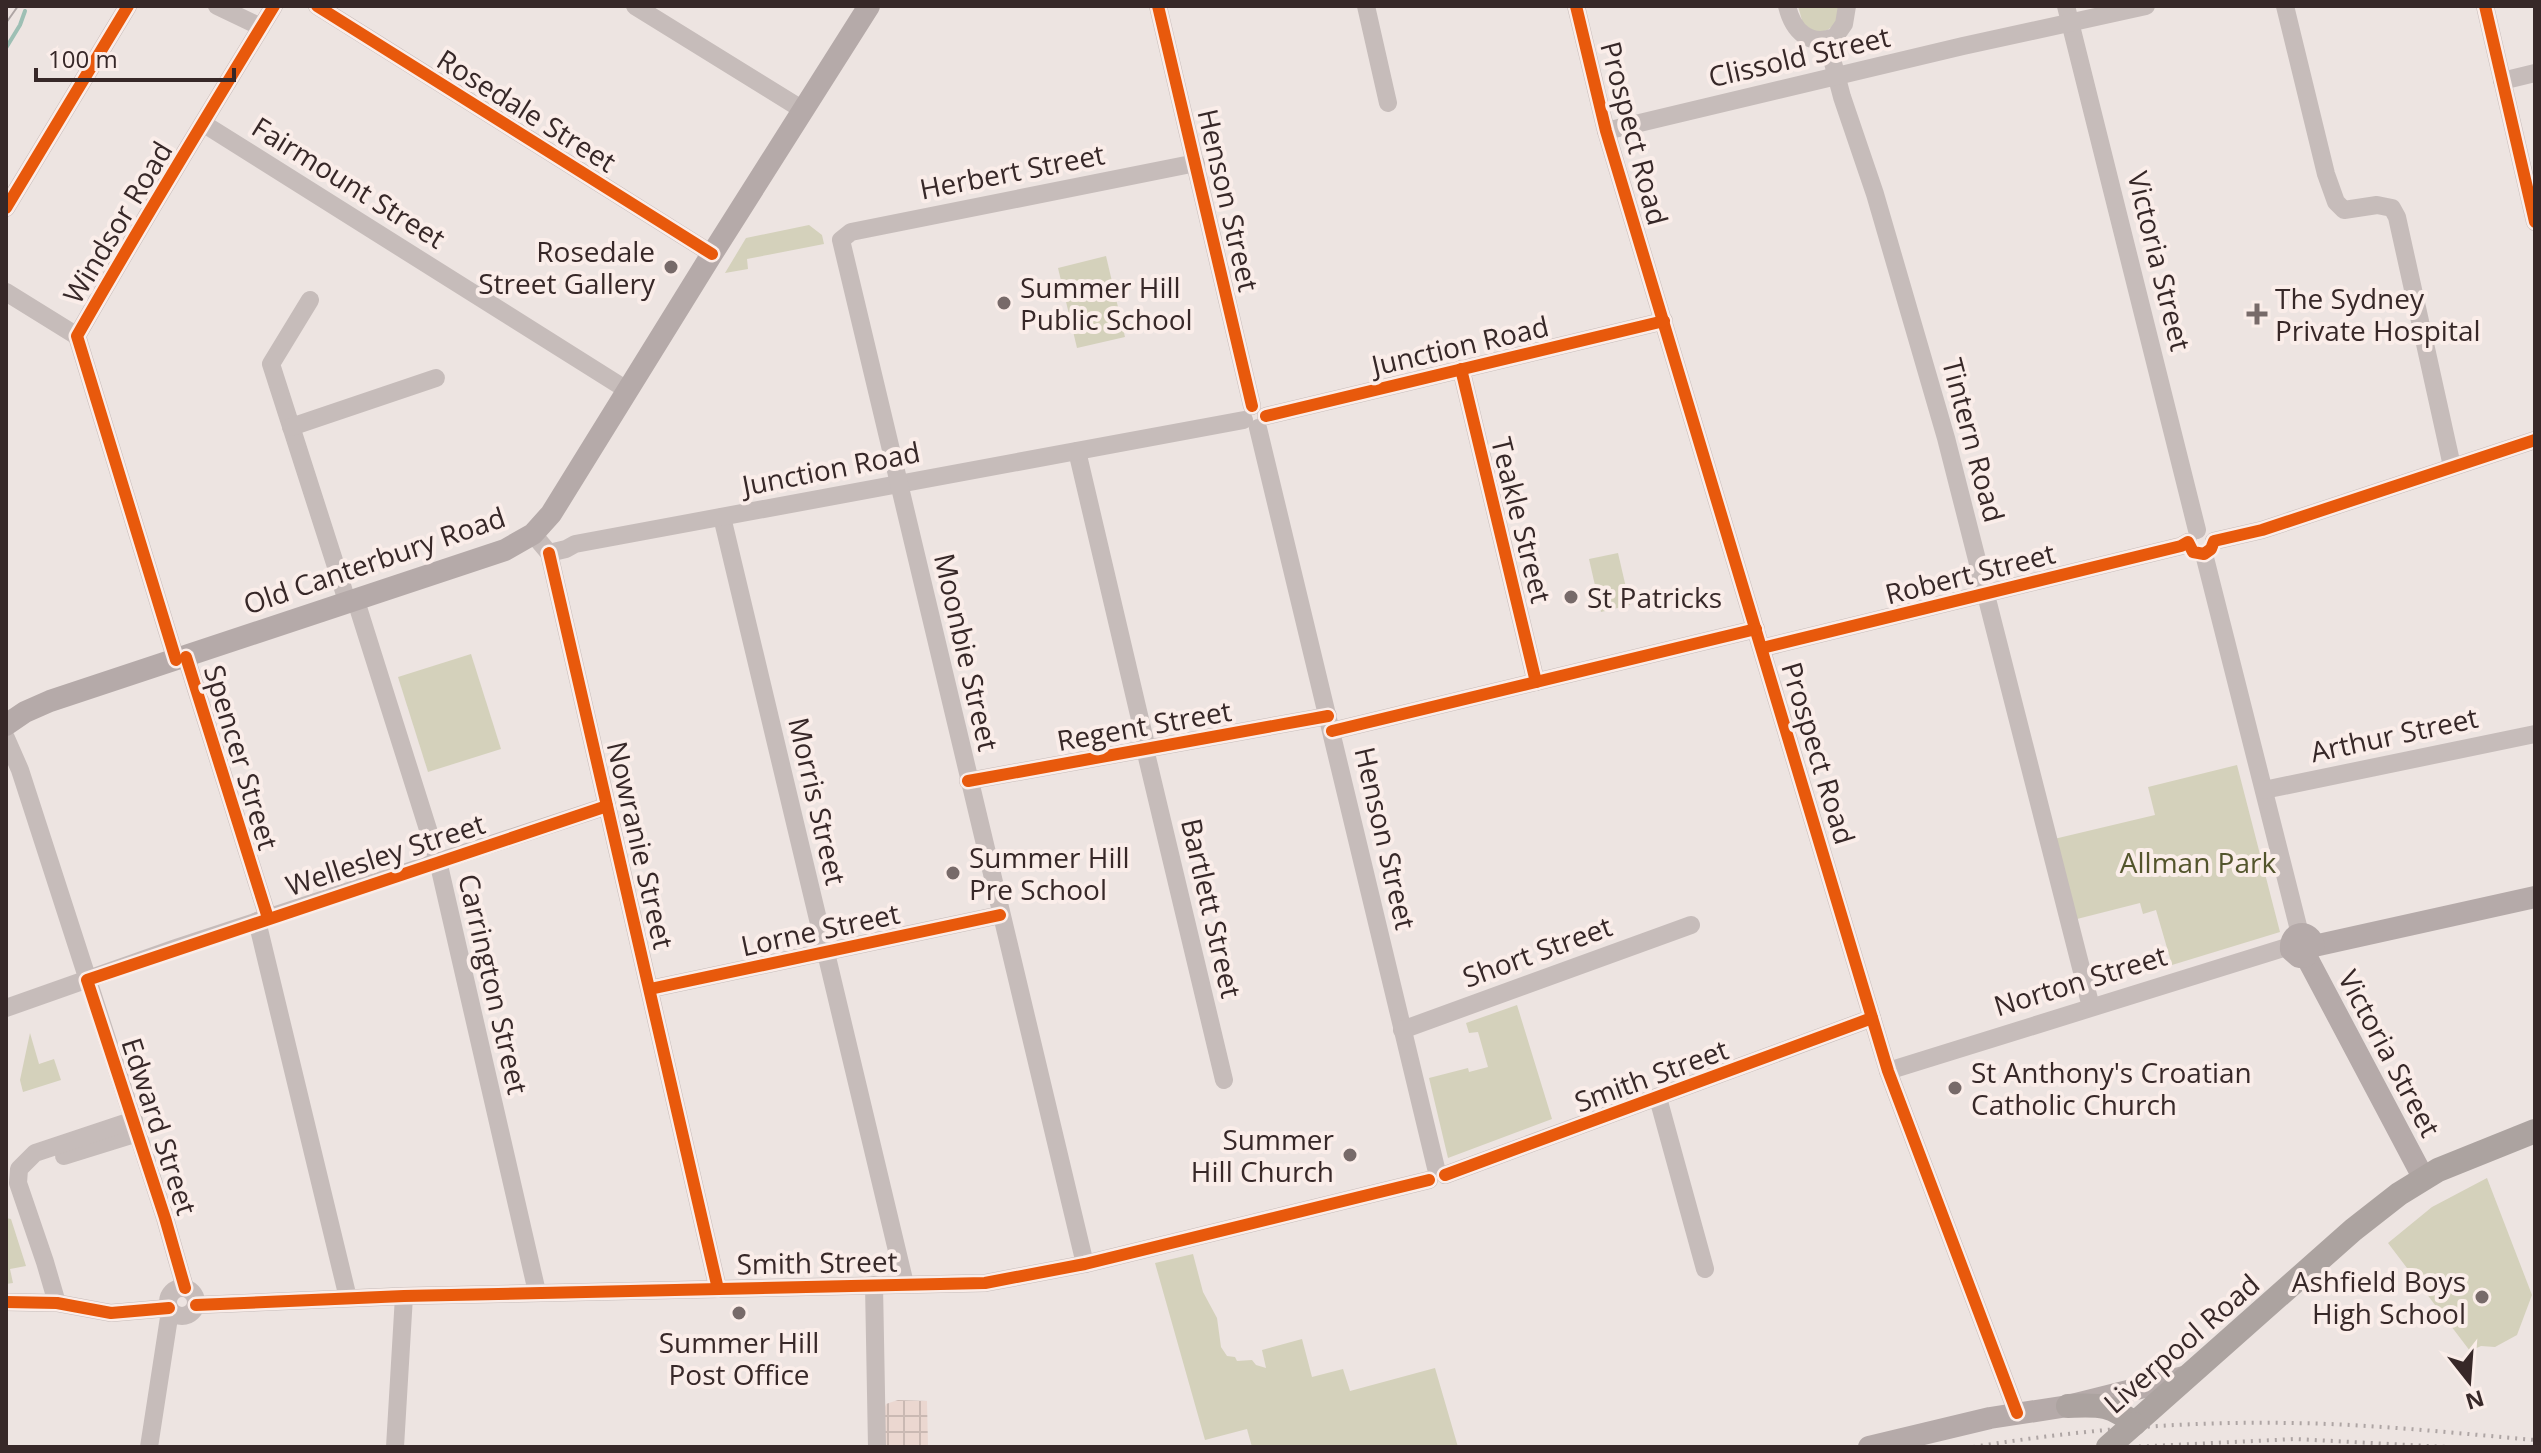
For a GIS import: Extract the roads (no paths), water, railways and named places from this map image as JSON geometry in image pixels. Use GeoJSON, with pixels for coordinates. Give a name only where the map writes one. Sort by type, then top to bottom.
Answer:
{"type":"FeatureCollection","features":[{"type":"Feature","properties":{"kind":"highway","name":"Liverpool Road"},"geometry":{"type":"LineString","coordinates":[[2108,1447],[2363,1222],[2423,1177],[2535,1131]]}},
{"type":"Feature","properties":{"kind":"highway"},"geometry":{"type":"LineString","coordinates":[[2068,1406],[2114,1408],[2134,1424]]}},
{"type":"Feature","properties":{"kind":"main road","name":"Old Canterbury Road"},"geometry":{"type":"LineString","coordinates":[[6,725],[50,701],[505,550],[533,534],[551,514],[869,6]]}},
{"type":"Feature","properties":{"kind":"main road","name":"Norton Street"},"geometry":{"type":"LineString","coordinates":[[2302,946],[2535,897]]}},
{"type":"Feature","properties":{"kind":"main road","name":"Victoria Street"},"geometry":{"type":"LineString","coordinates":[[2302,946],[2423,1177]]}},
{"type":"Feature","properties":{"kind":"main road"},"geometry":{"type":"LineString","coordinates":[[1869,1447],[2017,1413],[2068,1406],[2184,1377]]}},
{"type":"Feature","properties":{"kind":"street"},"geometry":{"type":"LineString","coordinates":[[6,208],[128,6]]}},
{"type":"Feature","properties":{"kind":"street"},"geometry":{"type":"LineString","coordinates":[[217,6],[261,27]]}},
{"type":"Feature","properties":{"kind":"street","name":"Windsor Road"},"geometry":{"type":"LineString","coordinates":[[181,658],[77,336],[134,235],[274,6]]}},
{"type":"Feature","properties":{"kind":"street","name":"Rosedale Street"},"geometry":{"type":"LineString","coordinates":[[317,6],[712,254]]}},
{"type":"Feature","properties":{"kind":"street"},"geometry":{"type":"LineString","coordinates":[[635,6],[803,110]]}},
{"type":"Feature","properties":{"kind":"street","name":"Henson Street"},"geometry":{"type":"LineString","coordinates":[[1158,6],[1436,1174]]}},
{"type":"Feature","properties":{"kind":"street"},"geometry":{"type":"LineString","coordinates":[[1366,6],[1388,103]]}},
{"type":"Feature","properties":{"kind":"street","name":"Prospect Road"},"geometry":{"type":"LineString","coordinates":[[1576,6],[1606,131],[1888,1071],[2017,1413]]}},
{"type":"Feature","properties":{"kind":"street"},"geometry":{"type":"LineString","coordinates":[[1787,6],[1790,18],[1801,33],[1816,41],[1835,37],[1844,24],[1847,6]]}},
{"type":"Feature","properties":{"kind":"street","name":"Clissold Street"},"geometry":{"type":"LineString","coordinates":[[1606,131],[1836,77],[2068,14],[2146,6]]}},
{"type":"Feature","properties":{"kind":"street"},"geometry":{"type":"LineString","coordinates":[[2285,6],[2326,174],[2336,202],[2344,210],[2377,205],[2392,208],[2397,217],[2452,466]]}},
{"type":"Feature","properties":{"kind":"street"},"geometry":{"type":"LineString","coordinates":[[2485,6],[2535,222]]}},
{"type":"Feature","properties":{"kind":"street","name":"Victoria Street"},"geometry":{"type":"LineString","coordinates":[[2068,14],[2192,536]]}},
{"type":"Feature","properties":{"kind":"street","name":"Tintern Road"},"geometry":{"type":"LineString","coordinates":[[1827,40],[1946,438],[2091,1007]]}},
{"type":"Feature","properties":{"kind":"street"},"geometry":{"type":"LineString","coordinates":[[2502,81],[2535,73]]}},
{"type":"Feature","properties":{"kind":"street","name":"Fairmount Street"},"geometry":{"type":"LineString","coordinates":[[204,124],[627,390]]}},
{"type":"Feature","properties":{"kind":"street","name":"Herbert Street"},"geometry":{"type":"LineString","coordinates":[[841,240],[851,232],[1196,163]]}},
{"type":"Feature","properties":{"kind":"street","name":"Moonbie Street"},"geometry":{"type":"LineString","coordinates":[[841,240],[1085,1264]]}},
{"type":"Feature","properties":{"kind":"street"},"geometry":{"type":"LineString","coordinates":[[6,292],[77,336]]}},
{"type":"Feature","properties":{"kind":"street","name":"Carrington Street"},"geometry":{"type":"LineString","coordinates":[[310,300],[271,364],[438,861],[537,1292]]}},
{"type":"Feature","properties":{"kind":"street","name":"Junction Road"},"geometry":{"type":"LineString","coordinates":[[533,534],[570,544],[1077,451],[1255,417],[1664,321]]}},
{"type":"Feature","properties":{"kind":"street","name":"Teakle Street"},"geometry":{"type":"LineString","coordinates":[[1461,369],[1536,682]]}},
{"type":"Feature","properties":{"kind":"street"},"geometry":{"type":"LineString","coordinates":[[291,427],[436,378]]}},
{"type":"Feature","properties":{"kind":"street"},"geometry":{"type":"LineString","coordinates":[[2192,536],[2208,531],[2209,548],[2535,440]]}},
{"type":"Feature","properties":{"kind":"street","name":"Bartlett Street"},"geometry":{"type":"LineString","coordinates":[[1077,451],[1224,1080]]}},
{"type":"Feature","properties":{"kind":"street","name":"Morris Street"},"geometry":{"type":"LineString","coordinates":[[722,517],[905,1284]]}},
{"type":"Feature","properties":{"kind":"street","name":"Nowranie Street"},"geometry":{"type":"LineString","coordinates":[[533,534],[549,553],[718,1289]]}},
{"type":"Feature","properties":{"kind":"street","name":"Robert Street"},"geometry":{"type":"LineString","coordinates":[[1762,648],[2181,546],[2192,536]]}},
{"type":"Feature","properties":{"kind":"street","name":"Junction Road"},"geometry":{"type":"LineString","coordinates":[[549,553],[566,549],[570,544]]}},
{"type":"Feature","properties":{"kind":"street","name":"Victoria Street"},"geometry":{"type":"LineString","coordinates":[[2209,548],[2302,946]]}},
{"type":"Feature","properties":{"kind":"street","name":"Regent Street"},"geometry":{"type":"LineString","coordinates":[[968,781],[1146,749],[1330,723],[1536,682],[1756,629]]}},
{"type":"Feature","properties":{"kind":"street","name":"Spencer Street"},"geometry":{"type":"LineString","coordinates":[[181,658],[262,920],[348,1298]]}},
{"type":"Feature","properties":{"kind":"street","name":"Arthur Street"},"geometry":{"type":"LineString","coordinates":[[2264,790],[2535,734]]}},
{"type":"Feature","properties":{"kind":"street","name":"Edward Street"},"geometry":{"type":"LineString","coordinates":[[6,738],[20,770],[185,1288]]}},
{"type":"Feature","properties":{"kind":"street","name":"Wellesley Street"},"geometry":{"type":"LineString","coordinates":[[6,1008],[607,806]]}},
{"type":"Feature","properties":{"kind":"street","name":"Lorne Street"},"geometry":{"type":"LineString","coordinates":[[650,989],[1000,915]]}},
{"type":"Feature","properties":{"kind":"street","name":"Short Street"},"geometry":{"type":"LineString","coordinates":[[1402,1030],[1691,925]]}},
{"type":"Feature","properties":{"kind":"street","name":"Norton Street"},"geometry":{"type":"LineString","coordinates":[[1888,1071],[2091,1007],[2302,946]]}},
{"type":"Feature","properties":{"kind":"street","name":"Smith Street"},"geometry":{"type":"LineString","coordinates":[[196,1305],[537,1292],[985,1283],[1085,1264],[1436,1174],[1658,1098],[1872,1018]]}},
{"type":"Feature","properties":{"kind":"street"},"geometry":{"type":"LineString","coordinates":[[1658,1098],[1705,1269]]}},
{"type":"Feature","properties":{"kind":"street"},"geometry":{"type":"LineString","coordinates":[[57,1303],[18,1185],[19,1169],[35,1153],[136,1127]]}},
{"type":"Feature","properties":{"kind":"street"},"geometry":{"type":"LineString","coordinates":[[874,1285],[877,1447]]}},
{"type":"Feature","properties":{"kind":"street"},"geometry":{"type":"LineString","coordinates":[[6,1302],[57,1303],[111,1313],[169,1309],[182,1316],[191,1313],[196,1305],[194,1294],[185,1288],[176,1289],[169,1295],[169,1309],[149,1447]]}},
{"type":"Feature","properties":{"kind":"street"},"geometry":{"type":"LineString","coordinates":[[395,1447],[404,1296]]}},
{"type":"Feature","properties":{"kind":"waterway"},"geometry":{"type":"LineString","coordinates":[[6,48],[25,11]]}},
{"type":"Feature","properties":{"kind":"tram line"},"geometry":{"type":"LineString","coordinates":[[6,23],[18,6]]}},
{"type":"Feature","properties":{"kind":"railway"},"geometry":{"type":"LineString","coordinates":[[1973,1447],[2131,1428],[2251,1423],[2352,1425],[2535,1440]]}},
{"type":"Feature","properties":{"kind":"railway"},"geometry":{"type":"LineString","coordinates":[[2131,1447],[2295,1439],[2448,1447]]}},
{"type":"Feature","properties":{"kind":"place","name":"Rosedale Street Gallery"},"geometry":{"type":"Point","coordinates":[671,267]}},
{"type":"Feature","properties":{"kind":"place","name":"Summer Hill Public School"},"geometry":{"type":"Point","coordinates":[1004,303]}},
{"type":"Feature","properties":{"kind":"place","name":"The Sydney Private Hospital"},"geometry":{"type":"Point","coordinates":[2257,314]}},
{"type":"Feature","properties":{"kind":"place","name":"St Patricks"},"geometry":{"type":"Point","coordinates":[1571,597]}},
{"type":"Feature","properties":{"kind":"place","name":"Summer Hill Pre School"},"geometry":{"type":"Point","coordinates":[953,873]}},
{"type":"Feature","properties":{"kind":"place","name":"St Anthony's Croatian Catholic Church"},"geometry":{"type":"Point","coordinates":[1955,1088]}},
{"type":"Feature","properties":{"kind":"place","name":"Summer Hill Church"},"geometry":{"type":"Point","coordinates":[1350,1155]}},
{"type":"Feature","properties":{"kind":"place","name":"Ashfield Boys High School"},"geometry":{"type":"Point","coordinates":[2482,1297]}},
{"type":"Feature","properties":{"kind":"place","name":"Summer Hill Post Office"},"geometry":{"type":"Point","coordinates":[739,1313]}},
{"type":"Feature","properties":{"kind":"park label","name":"Allman Park"},"geometry":{"type":"Point","coordinates":[2198,862]}}]}
